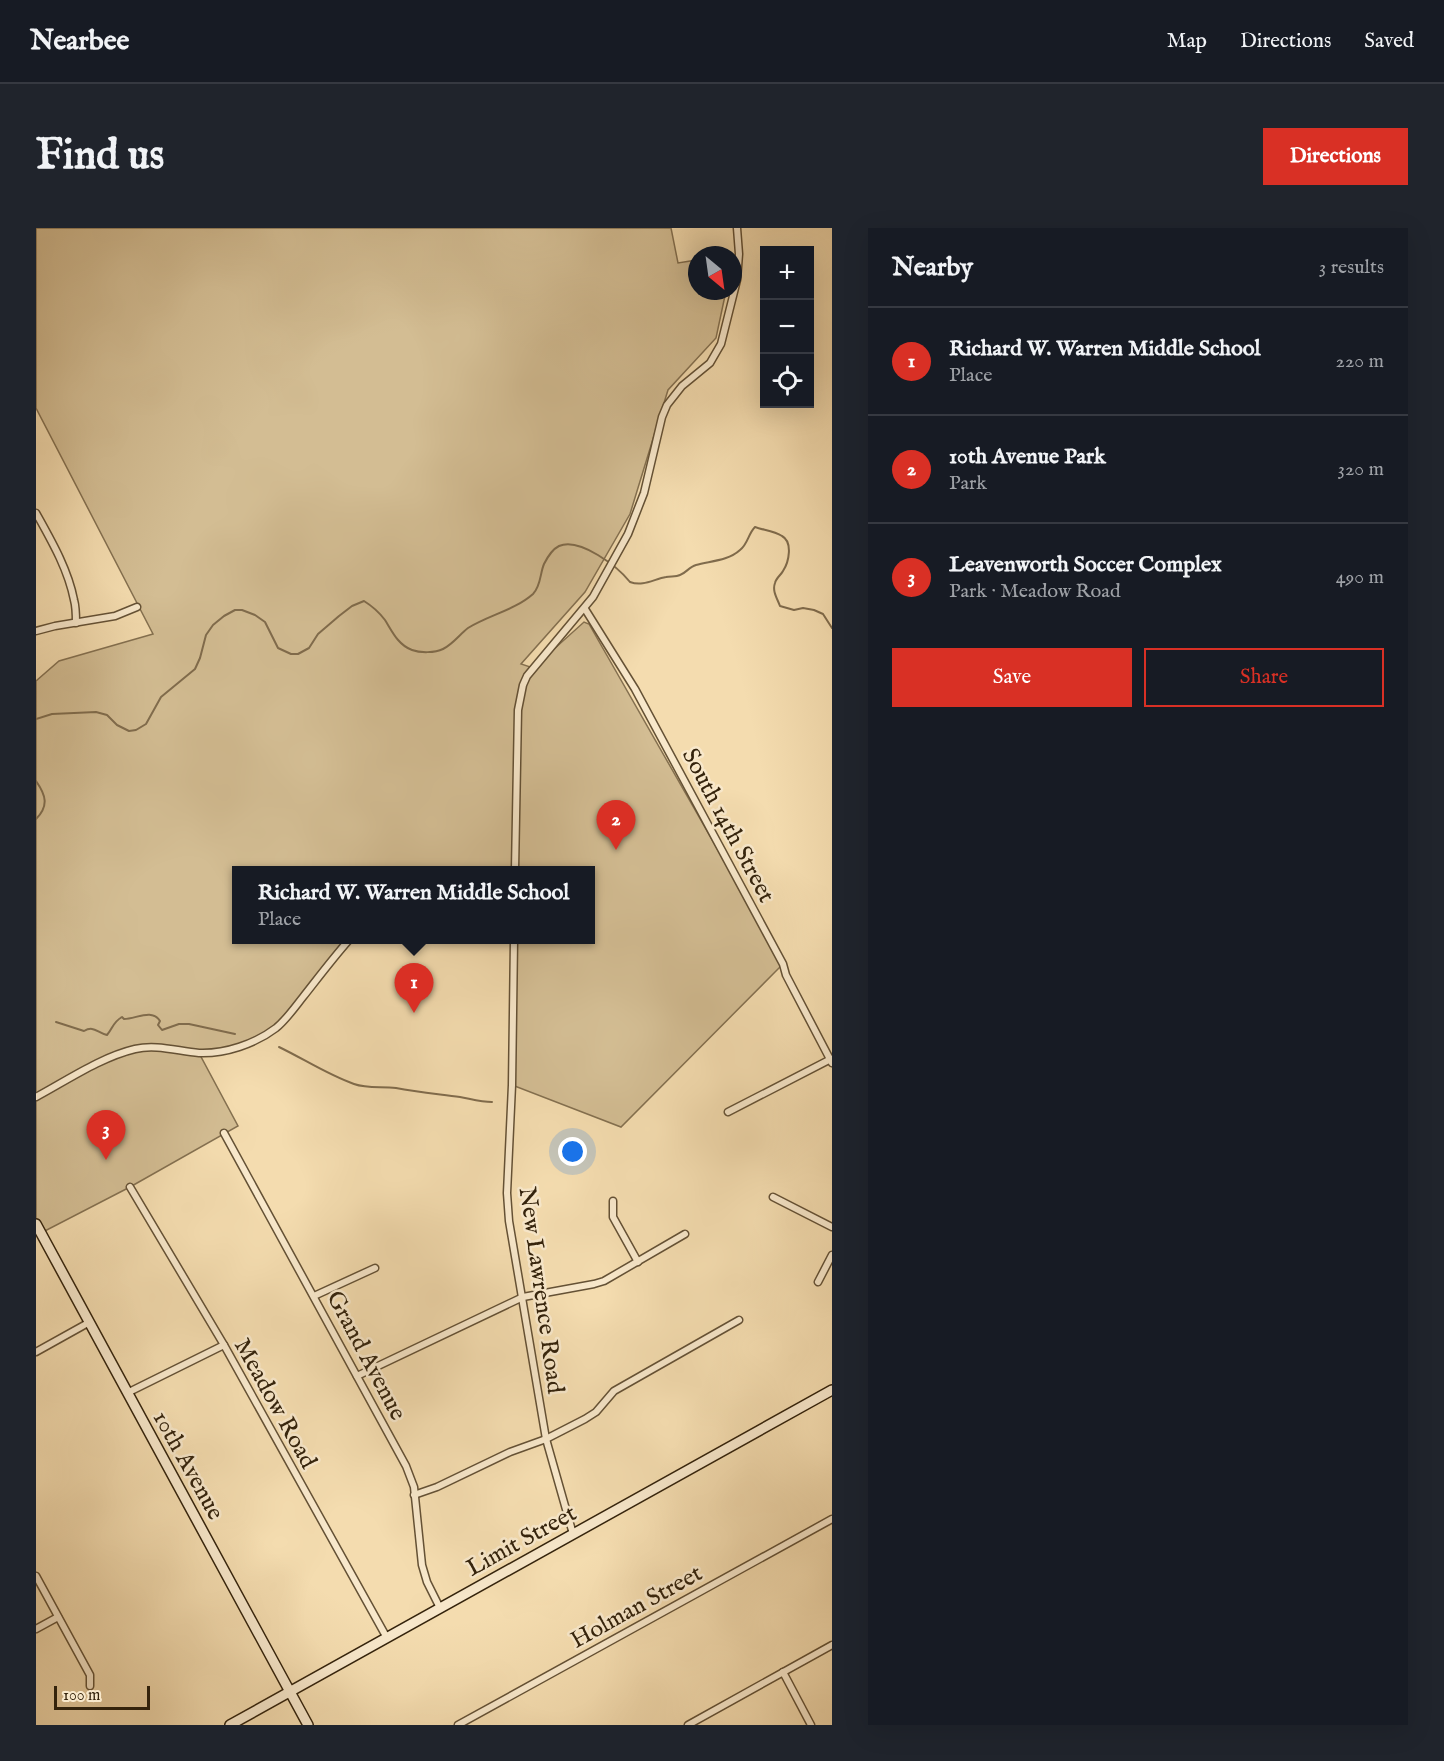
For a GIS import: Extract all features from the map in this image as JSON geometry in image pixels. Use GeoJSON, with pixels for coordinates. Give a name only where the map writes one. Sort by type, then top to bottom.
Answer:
{"type":"FeatureCollection","features":[{"type":"Feature","properties":{"kind":"street"},"geometry":{"type":"LineString","coordinates":[[514,866],[518,710],[523,685],[532,668],[585,609],[605,579],[628,534],[644,493],[662,417],[667,405],[682,386],[710,363],[721,344],[737,280],[739,254],[737,228]]}},
{"type":"Feature","properties":{"kind":"street"},"geometry":{"type":"LineString","coordinates":[[36,513],[68,577],[76,623]]}},
{"type":"Feature","properties":{"kind":"street"},"geometry":{"type":"LineString","coordinates":[[36,631],[115,616],[137,607]]}},
{"type":"Feature","properties":{"kind":"street","name":"South 14th Street"},"geometry":{"type":"LineString","coordinates":[[585,609],[635,689],[783,964],[786,975],[831,1060]]}},
{"type":"Feature","properties":{"kind":"street"},"geometry":{"type":"LineString","coordinates":[[36,1097],[121,1053],[154,1047],[199,1053],[219,1052],[259,1038],[276,1028],[345,944]]}},
{"type":"Feature","properties":{"kind":"street","name":"New Lawrence Road"},"geometry":{"type":"LineString","coordinates":[[514,944],[512,1085],[507,1193],[509,1221],[546,1439],[573,1534]]}},
{"type":"Feature","properties":{"kind":"street"},"geometry":{"type":"LineString","coordinates":[[729,1112],[831,1060]]}},
{"type":"Feature","properties":{"kind":"street","name":"Grand Avenue"},"geometry":{"type":"LineString","coordinates":[[224,1133],[406,1466],[414,1487],[422,1565],[427,1582],[440,1608]]}},
{"type":"Feature","properties":{"kind":"street","name":"Meadow Road"},"geometry":{"type":"LineString","coordinates":[[130,1187],[224,1345],[387,1638]]}},
{"type":"Feature","properties":{"kind":"street"},"geometry":{"type":"LineString","coordinates":[[773,1197],[832,1227]]}},
{"type":"Feature","properties":{"kind":"street"},"geometry":{"type":"LineString","coordinates":[[613,1201],[613,1218],[638,1262]]}},
{"type":"Feature","properties":{"kind":"street","name":"10th Avenue"},"geometry":{"type":"LineString","coordinates":[[36,1224],[308,1725]]}},
{"type":"Feature","properties":{"kind":"street"},"geometry":{"type":"LineString","coordinates":[[357,1376],[523,1297],[594,1284],[638,1262],[685,1234]]}},
{"type":"Feature","properties":{"kind":"street"},"geometry":{"type":"LineString","coordinates":[[818,1282],[832,1256]]}},
{"type":"Feature","properties":{"kind":"street"},"geometry":{"type":"LineString","coordinates":[[314,1296],[375,1268]]}},
{"type":"Feature","properties":{"kind":"street"},"geometry":{"type":"LineString","coordinates":[[414,1495],[510,1452],[546,1439],[585,1419],[596,1412],[614,1391],[626,1383],[739,1320]]}},
{"type":"Feature","properties":{"kind":"street"},"geometry":{"type":"LineString","coordinates":[[36,1352],[88,1323]]}},
{"type":"Feature","properties":{"kind":"street"},"geometry":{"type":"LineString","coordinates":[[127,1393],[224,1345]]}},
{"type":"Feature","properties":{"kind":"street","name":"Limit Street"},"geometry":{"type":"LineString","coordinates":[[230,1725],[832,1390]]}},
{"type":"Feature","properties":{"kind":"street","name":"Holman Street"},"geometry":{"type":"LineString","coordinates":[[458,1725],[832,1519]]}},
{"type":"Feature","properties":{"kind":"street"},"geometry":{"type":"LineString","coordinates":[[36,1576],[90,1675],[90,1686]]}},
{"type":"Feature","properties":{"kind":"street"},"geometry":{"type":"LineString","coordinates":[[36,1629],[58,1617]]}},
{"type":"Feature","properties":{"kind":"street"},"geometry":{"type":"LineString","coordinates":[[688,1725],[832,1645]]}},
{"type":"Feature","properties":{"kind":"street"},"geometry":{"type":"LineString","coordinates":[[783,1672],[811,1725]]}},
{"type":"Feature","properties":{"kind":"shaded area"},"geometry":{"type":"Polygon","coordinates":[[[36,228],[671,228],[678,263],[688,261],[688,300],[724,300],[716,338],[668,390],[630,514],[585,592],[521,664],[533,668],[584,622],[589,624],[783,964],[621,1127],[512,1085],[514,944],[595,944],[595,866],[232,866],[232,944],[346,944],[276,1027],[241,1046],[199,1053],[238,1126],[130,1187],[41,1233],[36,1224],[36,681],[59,661],[153,634],[36,408],[36,228]]]}},
{"type":"Feature","properties":{"kind":"waterway"},"geometry":{"type":"LineString","coordinates":[[36,719],[52,714],[96,712],[107,715],[117,725],[129,731],[136,730],[146,724],[161,697],[195,669],[206,635],[213,625],[235,610],[255,615],[265,622],[278,648],[291,654],[298,654],[309,648],[318,634],[339,616],[352,606],[364,601],[380,614],[407,648],[423,652],[440,650],[468,628],[526,600],[538,587],[548,556],[557,547],[568,544],[588,549],[617,569],[630,582],[639,584],[678,576],[696,565],[735,554],[743,548],[755,527],[779,534],[789,547],[787,563],[774,586],[780,606],[794,610],[803,608],[814,610],[823,614],[832,628]]}},
{"type":"Feature","properties":{"kind":"waterway"},"geometry":{"type":"LineString","coordinates":[[36,781],[45,800],[43,810],[36,819]]}},
{"type":"Feature","properties":{"kind":"waterway"},"geometry":{"type":"LineString","coordinates":[[56,1022],[84,1031],[93,1029],[107,1035],[122,1017],[124,1019],[153,1015],[160,1021],[158,1025],[162,1030],[179,1024],[189,1024],[235,1034]]}},
{"type":"Feature","properties":{"kind":"waterway"},"geometry":{"type":"LineString","coordinates":[[279,1047],[359,1086],[396,1088],[492,1102]]}},
{"type":"Feature","properties":{"kind":"place","name":"10th Avenue Park"},"geometry":{"type":"Point","coordinates":[616,850]}},
{"type":"Feature","properties":{"kind":"place","name":"Richard W. Warren Middle School"},"geometry":{"type":"Point","coordinates":[414,1013]}},
{"type":"Feature","properties":{"kind":"place","name":"Leavenworth Soccer Complex"},"geometry":{"type":"Point","coordinates":[106,1160]}}]}
